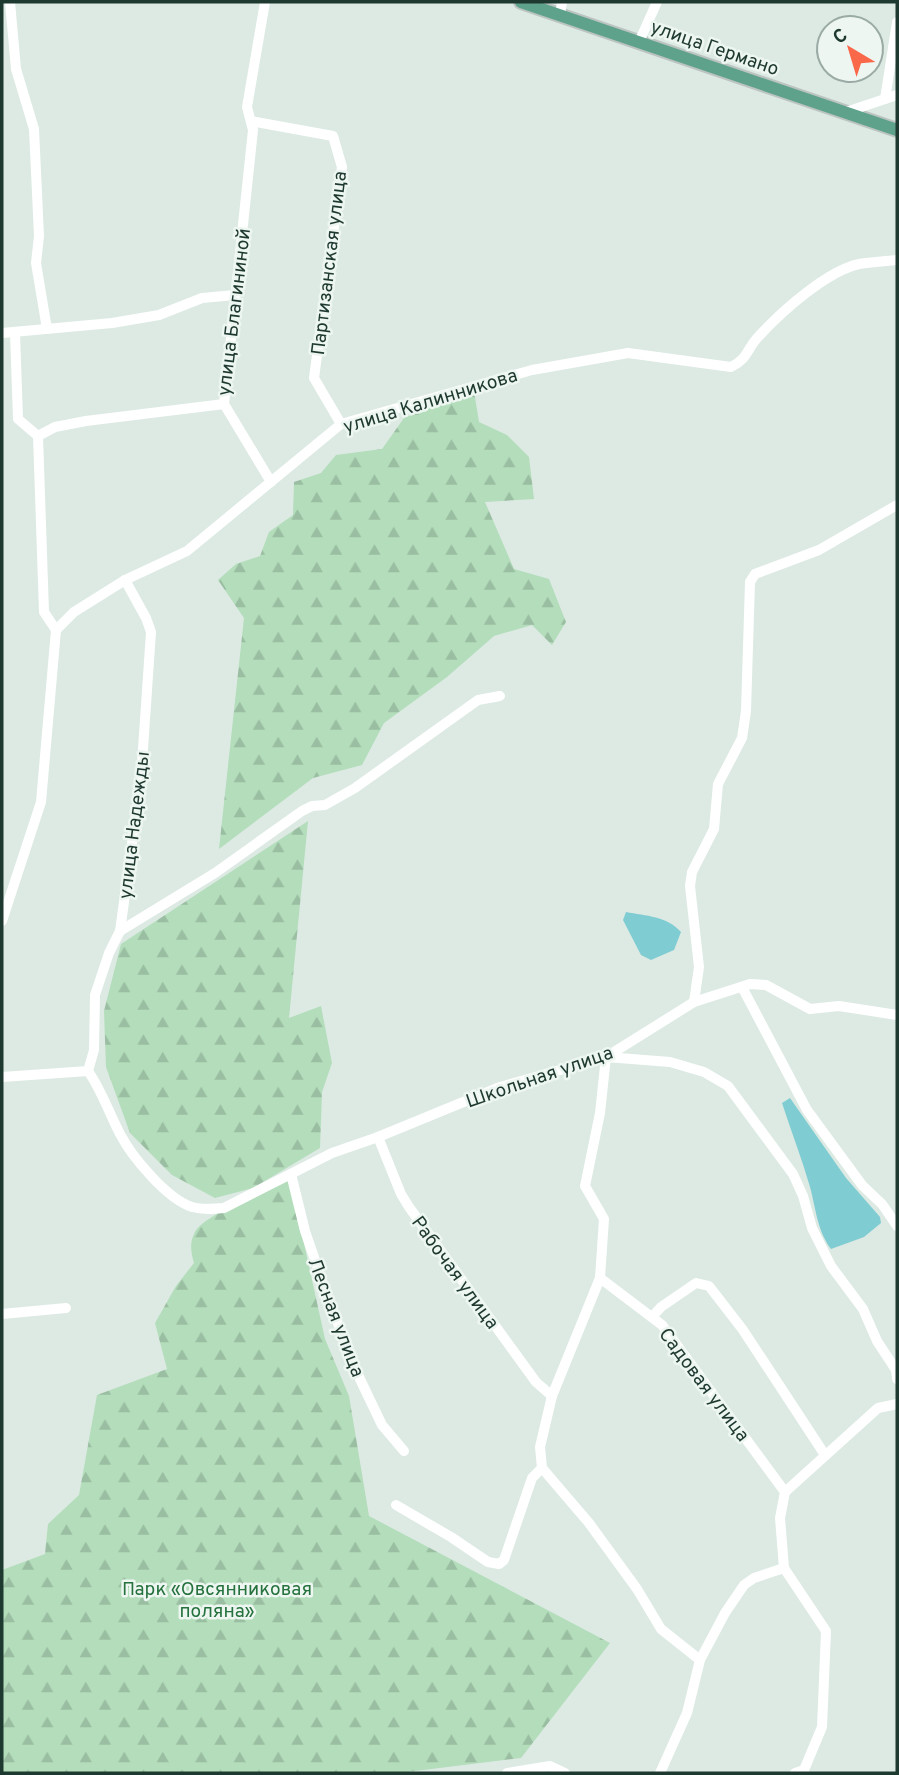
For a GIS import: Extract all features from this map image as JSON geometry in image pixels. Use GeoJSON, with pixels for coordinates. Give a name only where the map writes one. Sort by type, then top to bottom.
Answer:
{"type":"FeatureCollection","features":[{"type":"Feature","properties":{"kind":"main road","name":"улица Германо"},"geometry":{"type":"LineString","coordinates":[[521,2],[561,8],[639,42],[897,130]]}},
{"type":"Feature","properties":{"kind":"street"},"geometry":{"type":"LineString","coordinates":[[9,2],[16,69],[34,129],[39,236],[36,263],[47,329]]}},
{"type":"Feature","properties":{"kind":"street","name":"улица Благининой"},"geometry":{"type":"LineString","coordinates":[[38,436],[55,427],[86,421],[224,404],[253,130],[247,107],[265,2]]}},
{"type":"Feature","properties":{"kind":"street"},"geometry":{"type":"LineString","coordinates":[[639,42],[657,2]]}},
{"type":"Feature","properties":{"kind":"street"},"geometry":{"type":"LineString","coordinates":[[885,99],[897,22]]}},
{"type":"Feature","properties":{"kind":"street"},"geometry":{"type":"LineString","coordinates":[[846,112],[897,95]]}},
{"type":"Feature","properties":{"kind":"street","name":"Партизанская улица"},"geometry":{"type":"LineString","coordinates":[[251,121],[333,136],[342,167],[314,378],[341,424]]}},
{"type":"Feature","properties":{"kind":"street","name":"улица Калинникова"},"geometry":{"type":"LineString","coordinates":[[56,630],[74,612],[125,580],[187,551],[341,424],[532,370],[628,353],[731,367],[742,362],[757,337],[833,274],[859,264],[897,260]]}},
{"type":"Feature","properties":{"kind":"street"},"geometry":{"type":"LineString","coordinates":[[2,333],[159,315],[202,298],[235,295]]}},
{"type":"Feature","properties":{"kind":"street"},"geometry":{"type":"LineString","coordinates":[[2,921],[41,802],[56,630],[44,612],[38,436],[18,419],[15,333]]}},
{"type":"Feature","properties":{"kind":"street"},"geometry":{"type":"LineString","coordinates":[[224,404],[271,482]]}},
{"type":"Feature","properties":{"kind":"street"},"geometry":{"type":"LineString","coordinates":[[694,1002],[699,967],[691,879],[714,829],[718,783],[741,737],[746,711],[750,582],[755,574],[819,550],[897,505]]}},
{"type":"Feature","properties":{"kind":"street","name":"улица Надежды"},"geometry":{"type":"LineString","coordinates":[[88,1071],[94,1050],[95,995],[108,953],[120,931],[141,778],[151,632],[125,580]]}},
{"type":"Feature","properties":{"kind":"street"},"geometry":{"type":"LineString","coordinates":[[120,931],[215,873],[302,811],[313,806],[326,805],[355,788],[478,700],[500,696]]}},
{"type":"Feature","properties":{"kind":"street"},"geometry":{"type":"LineString","coordinates":[[897,1015],[839,1006],[810,1009],[766,985],[743,986],[807,1110],[862,1185],[882,1204],[897,1226]]}},
{"type":"Feature","properties":{"kind":"street","name":"Школьная улица"},"geometry":{"type":"LineString","coordinates":[[88,1071],[99,1086],[128,1146],[157,1182],[190,1206],[224,1208],[332,1153],[500,1087],[606,1058],[694,1002],[743,986]]}},
{"type":"Feature","properties":{"kind":"street"},"geometry":{"type":"LineString","coordinates":[[700,1660],[661,1629],[637,1589],[589,1523],[542,1468],[540,1447],[552,1396],[600,1278],[604,1219],[584,1186],[600,1113],[606,1058],[670,1062],[704,1072],[728,1086],[793,1174],[803,1196],[812,1228],[831,1266],[863,1309],[877,1340],[896,1370],[897,1379]]}},
{"type":"Feature","properties":{"kind":"street"},"geometry":{"type":"LineString","coordinates":[[2,1077],[88,1071]]}},
{"type":"Feature","properties":{"kind":"street","name":"Рабочая улица"},"geometry":{"type":"LineString","coordinates":[[378,1137],[409,1207],[536,1382],[552,1396]]}},
{"type":"Feature","properties":{"kind":"street","name":"Лесная улица"},"geometry":{"type":"LineString","coordinates":[[291,1174],[309,1242],[359,1377],[382,1425],[404,1451]]}},
{"type":"Feature","properties":{"kind":"street","name":"Садовая улица"},"geometry":{"type":"LineString","coordinates":[[600,1278],[662,1325],[785,1492]]}},
{"type":"Feature","properties":{"kind":"street"},"geometry":{"type":"LineString","coordinates":[[652,1317],[661,1307],[696,1283],[709,1286],[743,1330],[825,1455]]}},
{"type":"Feature","properties":{"kind":"street"},"geometry":{"type":"LineString","coordinates":[[2,1314],[66,1308]]}},
{"type":"Feature","properties":{"kind":"street"},"geometry":{"type":"LineString","coordinates":[[803,1772],[822,1727],[826,1631],[784,1568],[780,1518],[785,1492],[878,1408],[897,1404]]}},
{"type":"Feature","properties":{"kind":"street"},"geometry":{"type":"LineString","coordinates":[[396,1505],[488,1562],[499,1564],[504,1560],[532,1478],[542,1468]]}},
{"type":"Feature","properties":{"kind":"street"},"geometry":{"type":"LineString","coordinates":[[660,1773],[687,1713],[700,1660],[725,1613],[744,1585],[754,1578],[784,1568]]}},
{"type":"Feature","properties":{"kind":"street"},"geometry":{"type":"LineString","coordinates":[[507,1773],[550,1766],[565,1773]]}},
{"type":"Feature","properties":{"kind":"green space"},"geometry":{"type":"Polygon","coordinates":[[[474,391],[479,422],[507,435],[529,457],[534,499],[485,502],[514,569],[549,579],[566,622],[552,645],[532,625],[494,636],[447,677],[384,723],[362,765],[313,778],[219,849],[244,618],[218,580],[236,564],[260,556],[269,532],[293,515],[294,482],[321,473],[336,455],[382,449],[404,418],[474,391]]]}},
{"type":"Feature","properties":{"kind":"green space"},"geometry":{"type":"Polygon","coordinates":[[[308,821],[289,1018],[321,1006],[332,1063],[322,1092],[320,1148],[253,1188],[215,1198],[172,1175],[130,1133],[106,1067],[104,1011],[121,944],[308,821]]]}},
{"type":"Feature","properties":{"kind":"green space","name":"Парк «Овсянниковая поляна»"},"geometry":{"type":"Polygon","coordinates":[[[290,1180],[325,1339],[349,1396],[369,1516],[610,1643],[521,1758],[399,1773],[2,1773],[2,1570],[45,1554],[48,1524],[79,1495],[97,1395],[167,1369],[155,1323],[176,1286],[194,1263],[191,1248],[195,1232],[224,1210],[290,1180]]]}},
{"type":"Feature","properties":{"kind":"water"},"geometry":{"type":"Polygon","coordinates":[[[626,912],[656,918],[675,927],[681,932],[674,950],[651,960],[641,955],[623,920],[626,912]]]}},
{"type":"Feature","properties":{"kind":"water"},"geometry":{"type":"Polygon","coordinates":[[[790,1098],[846,1178],[880,1217],[881,1223],[864,1237],[831,1249],[826,1242],[782,1103],[790,1098]]]}}]}
